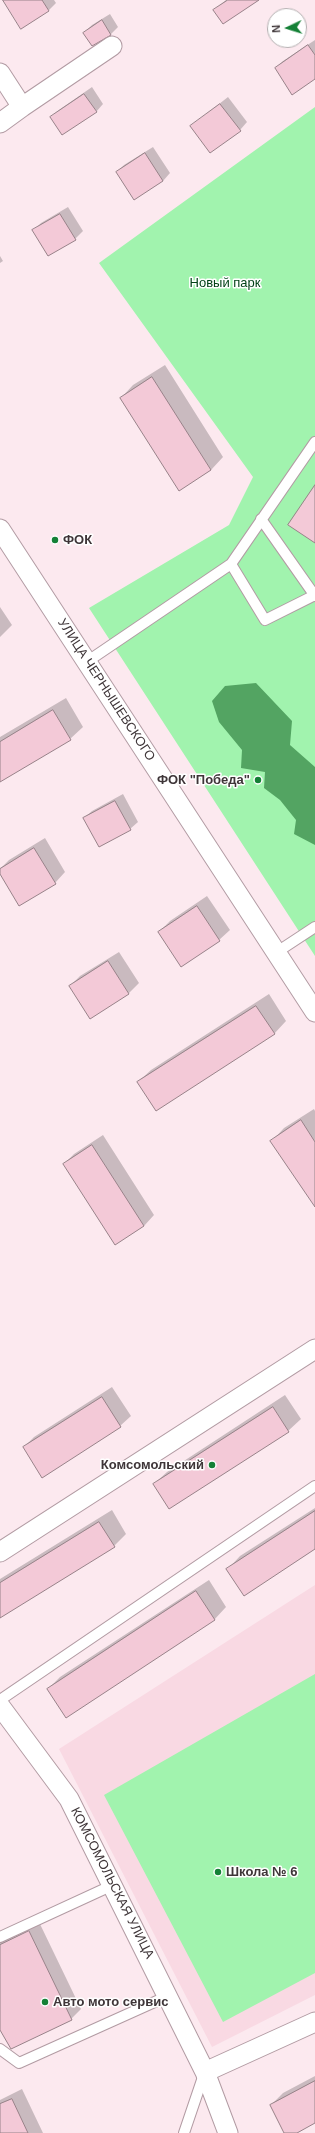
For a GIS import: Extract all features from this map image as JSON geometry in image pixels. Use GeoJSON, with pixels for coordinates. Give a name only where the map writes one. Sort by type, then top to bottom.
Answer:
{"type":"FeatureCollection","features":[{"type":"Feature","properties":{"kind":"street"},"geometry":{"type":"LineString","coordinates":[[0,123],[112,46]]}},
{"type":"Feature","properties":{"kind":"street"},"geometry":{"type":"LineString","coordinates":[[0,73],[22,107]]}},
{"type":"Feature","properties":{"kind":"street","name":"УЛИЦА ЧЕРНЫШЕВСКОГО"},"geometry":{"type":"LineString","coordinates":[[0,529],[315,1012]]}},
{"type":"Feature","properties":{"kind":"street"},"geometry":{"type":"LineString","coordinates":[[0,1552],[315,1349]]}},
{"type":"Feature","properties":{"kind":"street","name":"КОМСОМОЛЬСКАЯ УЛИЦА"},"geometry":{"type":"LineString","coordinates":[[0,1706],[69,1799],[205,2072],[228,2133]]}},
{"type":"Feature","properties":{"kind":"street"},"geometry":{"type":"LineString","coordinates":[[205,2072],[315,2022]]}},
{"type":"Feature","properties":{"kind":"lane"},"geometry":{"type":"LineString","coordinates":[[88,662],[231,564],[315,442]]}},
{"type":"Feature","properties":{"kind":"lane"},"geometry":{"type":"LineString","coordinates":[[231,564],[265,620],[315,595],[262,519]]}},
{"type":"Feature","properties":{"kind":"lane"},"geometry":{"type":"LineString","coordinates":[[276,952],[315,927]]}},
{"type":"Feature","properties":{"kind":"lane"},"geometry":{"type":"LineString","coordinates":[[0,1700],[315,1486]]}},
{"type":"Feature","properties":{"kind":"lane"},"geometry":{"type":"LineString","coordinates":[[0,1937],[113,1885]]}},
{"type":"Feature","properties":{"kind":"lane"},"geometry":{"type":"LineString","coordinates":[[0,2049],[19,2063],[168,1996]]}},
{"type":"Feature","properties":{"kind":"lane"},"geometry":{"type":"LineString","coordinates":[[184,2133],[205,2072]]}},
{"type":"Feature","properties":{"kind":"shaded area"},"geometry":{"type":"Polygon","coordinates":[[[256,683],[292,721],[290,745],[315,767],[315,845],[294,834],[296,820],[280,800],[264,788],[265,772],[241,768],[242,750],[219,722],[212,701],[225,686],[256,683]]]}},
{"type":"Feature","properties":{"kind":"shaded area","name":"Школа № 6"},"geometry":{"type":"Polygon","coordinates":[[[315,1585],[315,1995],[212,2047],[59,1749],[315,1585]]]}},
{"type":"Feature","properties":{"kind":"green space","name":"Новый парк"},"geometry":{"type":"Polygon","coordinates":[[[315,107],[315,956],[89,608],[229,525],[253,477],[99,263],[315,107]]]}},
{"type":"Feature","properties":{"kind":"green space","name":"Школа № 6"},"geometry":{"type":"Polygon","coordinates":[[[315,1674],[315,1973],[223,2022],[104,1795],[315,1674]]]}},
{"type":"Feature","properties":{"kind":"building"},"geometry":{"type":"Polygon","coordinates":[[[3,0],[42,0],[49,11],[21,29],[3,0]]]}},
{"type":"Feature","properties":{"kind":"building"},"geometry":{"type":"Polygon","coordinates":[[[228,0],[259,0],[223,24],[213,10],[228,0]]]}},
{"type":"Feature","properties":{"kind":"building"},"geometry":{"type":"Polygon","coordinates":[[[102,20],[111,35],[92,46],[83,33],[102,20]]]}},
{"type":"Feature","properties":{"kind":"building"},"geometry":{"type":"Polygon","coordinates":[[[308,45],[315,55],[315,79],[292,95],[275,68],[304,48],[307,48],[308,45]]]}},
{"type":"Feature","properties":{"kind":"building"},"geometry":{"type":"Polygon","coordinates":[[[84,94],[97,112],[62,135],[50,117],[84,94]]]}},
{"type":"Feature","properties":{"kind":"building"},"geometry":{"type":"Polygon","coordinates":[[[220,104],[241,131],[210,153],[190,126],[220,104]]]}},
{"type":"Feature","properties":{"kind":"building"},"geometry":{"type":"Polygon","coordinates":[[[145,153],[163,181],[134,200],[116,172],[145,153]]]}},
{"type":"Feature","properties":{"kind":"building"},"geometry":{"type":"Polygon","coordinates":[[[60,214],[76,240],[48,256],[32,230],[60,214]]]}},
{"type":"Feature","properties":{"kind":"building"},"geometry":{"type":"Polygon","coordinates":[[[152,377],[211,470],[179,491],[120,398],[152,377]]]}},
{"type":"Feature","properties":{"kind":"building"},"geometry":{"type":"Polygon","coordinates":[[[315,485],[315,543],[288,525],[315,485]]]}},
{"type":"Feature","properties":{"kind":"building"},"geometry":{"type":"Polygon","coordinates":[[[53,710],[71,740],[0,782],[0,742],[53,710]]]}},
{"type":"Feature","properties":{"kind":"building"},"geometry":{"type":"Polygon","coordinates":[[[115,801],[131,830],[99,847],[83,818],[115,801]]]}},
{"type":"Feature","properties":{"kind":"building"},"geometry":{"type":"Polygon","coordinates":[[[34,848],[56,884],[19,906],[0,874],[0,869],[34,848]]]}},
{"type":"Feature","properties":{"kind":"building"},"geometry":{"type":"Polygon","coordinates":[[[197,906],[220,941],[181,967],[158,932],[197,906]]]}},
{"type":"Feature","properties":{"kind":"building"},"geometry":{"type":"Polygon","coordinates":[[[108,961],[129,994],[90,1019],[69,986],[108,961]]]}},
{"type":"Feature","properties":{"kind":"building"},"geometry":{"type":"Polygon","coordinates":[[[256,1006],[275,1034],[156,1111],[137,1082],[256,1006]]]}},
{"type":"Feature","properties":{"kind":"building"},"geometry":{"type":"Polygon","coordinates":[[[301,1120],[315,1142],[315,1207],[270,1141],[301,1120]]]}},
{"type":"Feature","properties":{"kind":"building"},"geometry":{"type":"Polygon","coordinates":[[[92,1145],[144,1226],[115,1245],[63,1164],[92,1145]]]}},
{"type":"Feature","properties":{"kind":"building"},"geometry":{"type":"Polygon","coordinates":[[[102,1397],[121,1427],[42,1478],[23,1447],[102,1397]]]}},
{"type":"Feature","properties":{"kind":"building"},"geometry":{"type":"Polygon","coordinates":[[[273,1407],[289,1432],[169,1509],[153,1484],[273,1407]]]}},
{"type":"Feature","properties":{"kind":"building"},"geometry":{"type":"Polygon","coordinates":[[[315,1511],[315,1549],[244,1596],[226,1569],[315,1511]]]}},
{"type":"Feature","properties":{"kind":"building"},"geometry":{"type":"Polygon","coordinates":[[[99,1522],[115,1547],[0,1618],[0,1583],[99,1522]]]}},
{"type":"Feature","properties":{"kind":"building"},"geometry":{"type":"Polygon","coordinates":[[[196,1591],[215,1620],[66,1718],[47,1689],[196,1591]]]}},
{"type":"Feature","properties":{"kind":"building"},"geometry":{"type":"Polygon","coordinates":[[[29,1931],[72,2020],[11,2049],[0,2030],[0,1945],[29,1931]]]}},
{"type":"Feature","properties":{"kind":"building"},"geometry":{"type":"Polygon","coordinates":[[[315,2081],[315,2123],[297,2133],[284,2133],[270,2105],[315,2081]]]}},
{"type":"Feature","properties":{"kind":"building"},"geometry":{"type":"Polygon","coordinates":[[[12,2099],[28,2133],[0,2133],[0,2104],[12,2099]]]}},
{"type":"Feature","properties":{"kind":"place","name":"ФОК"},"geometry":{"type":"Point","coordinates":[55,540]}},
{"type":"Feature","properties":{"kind":"place","name":"ФОК \"Победа\""},"geometry":{"type":"Point","coordinates":[258,780]}},
{"type":"Feature","properties":{"kind":"place","name":"Комсомольский"},"geometry":{"type":"Point","coordinates":[212,1465]}},
{"type":"Feature","properties":{"kind":"place","name":"Школа № 6"},"geometry":{"type":"Point","coordinates":[218,1872]}},
{"type":"Feature","properties":{"kind":"place","name":"Авто мото сервис"},"geometry":{"type":"Point","coordinates":[45,2002]}}]}
